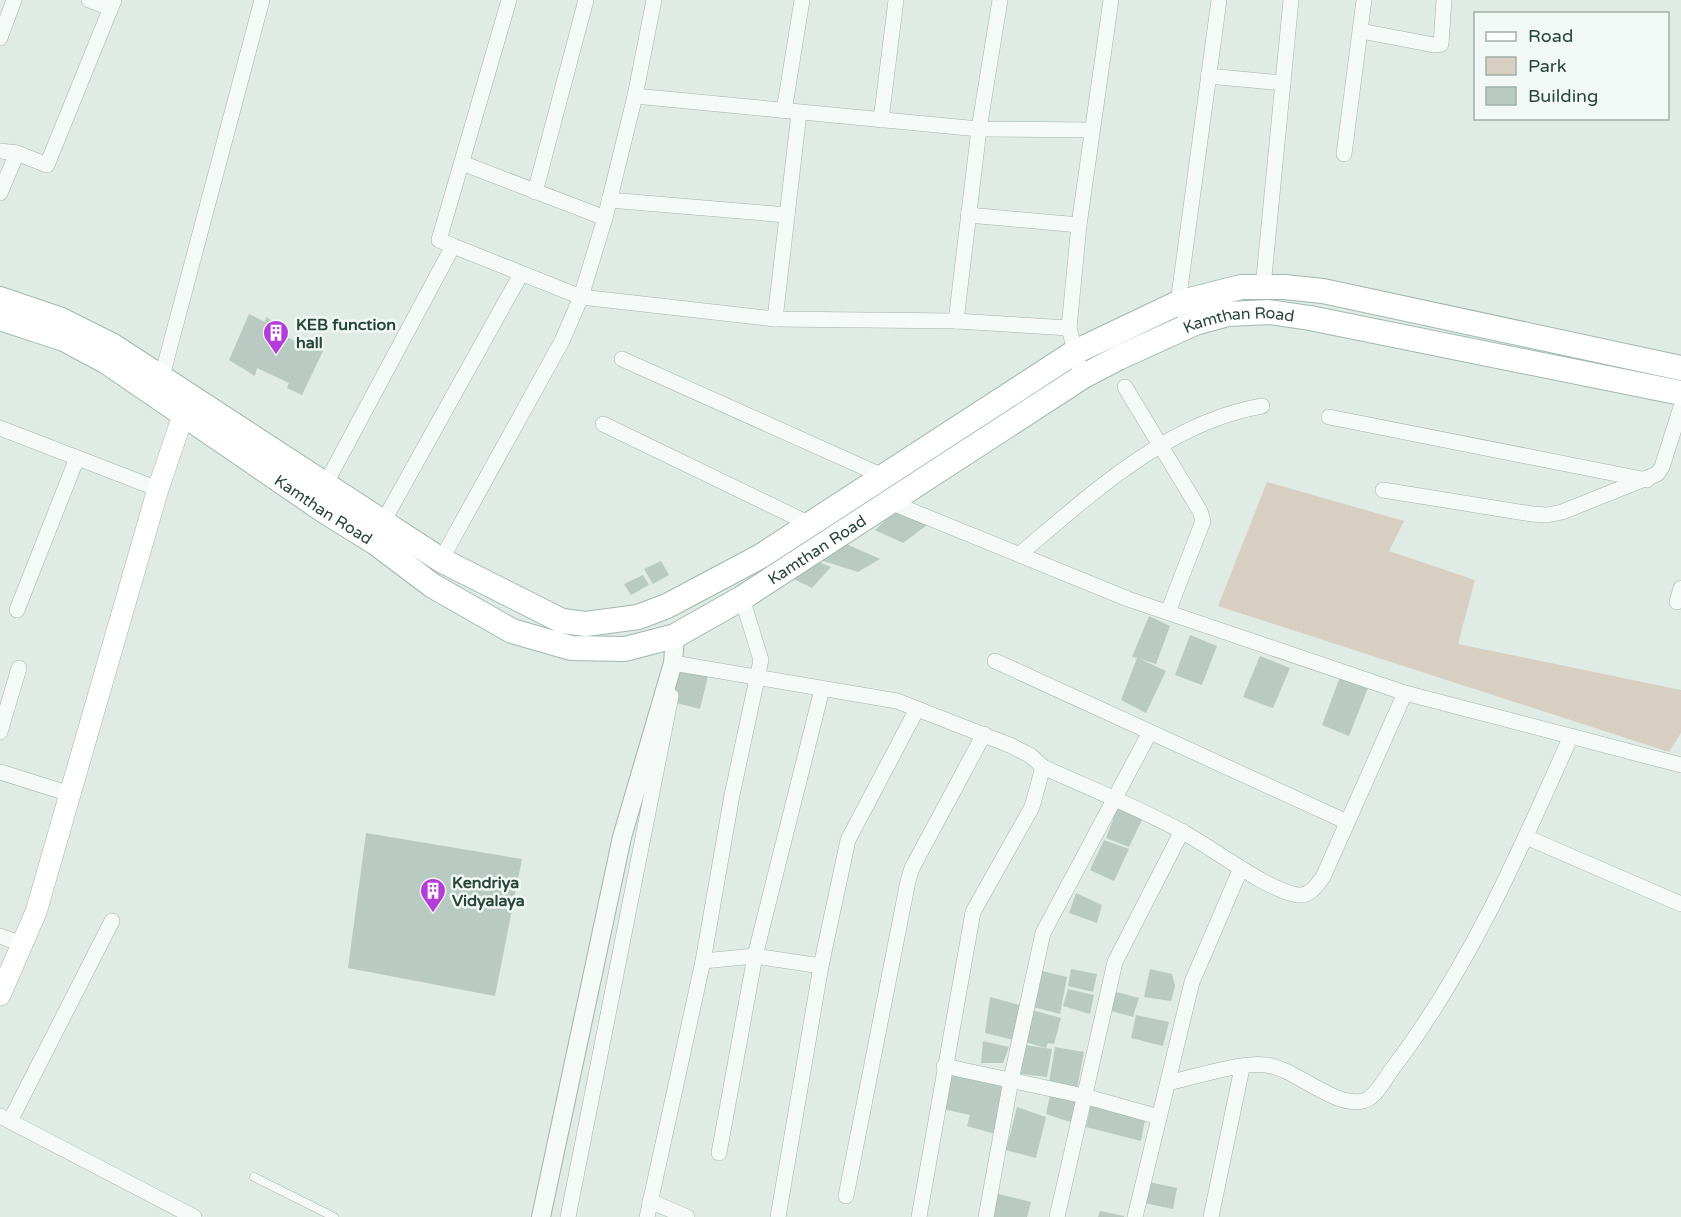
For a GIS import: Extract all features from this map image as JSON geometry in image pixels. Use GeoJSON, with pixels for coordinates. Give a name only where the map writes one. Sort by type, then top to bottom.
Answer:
{"type":"FeatureCollection","features":[{"type":"Feature","properties":{"kind":"main road","name":"Kamthan Road"},"geometry":{"type":"LineString","coordinates":[[0,318],[64,339],[186,405],[325,485],[441,560],[562,621],[586,624],[615,622],[667,606],[761,556],[1075,352],[1178,303],[1241,287],[1323,291],[1462,319],[1681,368]]}},
{"type":"Feature","properties":{"kind":"main road","name":"Kamthan Road"},"geometry":{"type":"LineString","coordinates":[[0,300],[59,319],[113,346],[161,380],[186,405],[326,512],[376,543],[433,586],[512,631],[572,648],[625,649],[675,636],[742,598],[1082,377],[1184,328],[1228,314],[1269,312],[1681,393]]}},
{"type":"Feature","properties":{"kind":"main road"},"geometry":{"type":"LineString","coordinates":[[1453,347],[1462,319]]}},
{"type":"Feature","properties":{"kind":"main road"},"geometry":{"type":"LineString","coordinates":[[0,995],[36,912],[158,489],[186,405]]}},
{"type":"Feature","properties":{"kind":"main road"},"geometry":{"type":"LineString","coordinates":[[615,622],[625,649]]}},
{"type":"Feature","properties":{"kind":"street"},"geometry":{"type":"LineString","coordinates":[[0,38],[14,0]]}},
{"type":"Feature","properties":{"kind":"street"},"geometry":{"type":"LineString","coordinates":[[0,150],[17,153],[47,165],[112,4],[89,0]]}},
{"type":"Feature","properties":{"kind":"street"},"geometry":{"type":"LineString","coordinates":[[161,380],[262,0]]}},
{"type":"Feature","properties":{"kind":"street"},"geometry":{"type":"LineString","coordinates":[[509,0],[439,240],[581,297],[775,319],[956,321],[1069,328]]}},
{"type":"Feature","properties":{"kind":"street"},"geometry":{"type":"LineString","coordinates":[[535,192],[586,0]]}},
{"type":"Feature","properties":{"kind":"street"},"geometry":{"type":"LineString","coordinates":[[441,560],[562,341],[581,297],[605,218],[635,96],[654,0]]}},
{"type":"Feature","properties":{"kind":"street"},"geometry":{"type":"LineString","coordinates":[[775,319],[787,215],[792,112],[802,0]]}},
{"type":"Feature","properties":{"kind":"street"},"geometry":{"type":"LineString","coordinates":[[881,120],[896,0]]}},
{"type":"Feature","properties":{"kind":"street"},"geometry":{"type":"LineString","coordinates":[[956,321],[979,129],[1000,0]]}},
{"type":"Feature","properties":{"kind":"street"},"geometry":{"type":"LineString","coordinates":[[1082,377],[1069,328],[1079,225],[1112,0]]}},
{"type":"Feature","properties":{"kind":"street"},"geometry":{"type":"LineString","coordinates":[[1184,328],[1178,303],[1219,0]]}},
{"type":"Feature","properties":{"kind":"street"},"geometry":{"type":"LineString","coordinates":[[1263,287],[1291,0]]}},
{"type":"Feature","properties":{"kind":"street"},"geometry":{"type":"LineString","coordinates":[[1344,154],[1364,0]]}},
{"type":"Feature","properties":{"kind":"street"},"geometry":{"type":"LineString","coordinates":[[1361,31],[1434,45],[1441,44],[1444,0]]}},
{"type":"Feature","properties":{"kind":"street"},"geometry":{"type":"LineString","coordinates":[[1208,75],[1283,83]]}},
{"type":"Feature","properties":{"kind":"street"},"geometry":{"type":"LineString","coordinates":[[635,96],[979,129],[1092,130]]}},
{"type":"Feature","properties":{"kind":"street"},"geometry":{"type":"LineString","coordinates":[[0,193],[17,153]]}},
{"type":"Feature","properties":{"kind":"street"},"geometry":{"type":"LineString","coordinates":[[462,163],[605,218]]}},
{"type":"Feature","properties":{"kind":"street"},"geometry":{"type":"LineString","coordinates":[[609,200],[787,215]]}},
{"type":"Feature","properties":{"kind":"street"},"geometry":{"type":"LineString","coordinates":[[968,215],[1079,225]]}},
{"type":"Feature","properties":{"kind":"street"},"geometry":{"type":"LineString","coordinates":[[325,485],[453,246]]}},
{"type":"Feature","properties":{"kind":"street"},"geometry":{"type":"LineString","coordinates":[[383,522],[521,274]]}},
{"type":"Feature","properties":{"kind":"street"},"geometry":{"type":"LineString","coordinates":[[622,359],[883,476]]}},
{"type":"Feature","properties":{"kind":"street"},"geometry":{"type":"LineString","coordinates":[[1125,387],[1161,445],[1203,521],[1168,612]]}},
{"type":"Feature","properties":{"kind":"street"},"geometry":{"type":"LineString","coordinates":[[1020,554],[1082,502],[1161,445],[1233,411],[1262,406]]}},
{"type":"Feature","properties":{"kind":"street"},"geometry":{"type":"LineString","coordinates":[[1383,490],[1547,515],[1647,480],[1657,474],[1662,467],[1681,407]]}},
{"type":"Feature","properties":{"kind":"street"},"geometry":{"type":"LineString","coordinates":[[1329,417],[1647,480]]}},
{"type":"Feature","properties":{"kind":"street"},"geometry":{"type":"LineString","coordinates":[[603,424],[810,524]]}},
{"type":"Feature","properties":{"kind":"street"},"geometry":{"type":"LineString","coordinates":[[0,428],[158,489]]}},
{"type":"Feature","properties":{"kind":"street"},"geometry":{"type":"LineString","coordinates":[[17,610],[77,458]]}},
{"type":"Feature","properties":{"kind":"street"},"geometry":{"type":"LineString","coordinates":[[860,491],[1168,612],[1405,693],[1681,765]]}},
{"type":"Feature","properties":{"kind":"street"},"geometry":{"type":"LineString","coordinates":[[687,1217],[648,1209],[703,962],[732,795],[761,660],[742,598]]}},
{"type":"Feature","properties":{"kind":"street"},"geometry":{"type":"LineString","coordinates":[[567,1217],[675,664],[675,636]]}},
{"type":"Feature","properties":{"kind":"street"},"geometry":{"type":"LineString","coordinates":[[995,661],[1347,822]]}},
{"type":"Feature","properties":{"kind":"street"},"geometry":{"type":"LineString","coordinates":[[675,664],[897,701],[984,734],[1031,756],[1043,767],[1182,831],[1241,868],[1291,894],[1302,896],[1314,889],[1323,877],[1405,693]]}},
{"type":"Feature","properties":{"kind":"street"},"geometry":{"type":"LineString","coordinates":[[541,1217],[622,837],[675,664]]}},
{"type":"Feature","properties":{"kind":"street"},"geometry":{"type":"LineString","coordinates":[[0,732],[19,668]]}},
{"type":"Feature","properties":{"kind":"street"},"geometry":{"type":"LineString","coordinates":[[719,1153],[755,956],[822,689]]}},
{"type":"Feature","properties":{"kind":"street"},"geometry":{"type":"LineString","coordinates":[[778,1217],[821,966],[848,840],[917,709]]}},
{"type":"Feature","properties":{"kind":"street"},"geometry":{"type":"LineString","coordinates":[[986,1217],[1011,1080],[1043,933],[1150,732]]}},
{"type":"Feature","properties":{"kind":"street"},"geometry":{"type":"LineString","coordinates":[[846,1196],[908,881],[912,868],[984,734]]}},
{"type":"Feature","properties":{"kind":"street"},"geometry":{"type":"LineString","coordinates":[[1168,1083],[1266,1065],[1277,1067],[1337,1097],[1362,1101],[1372,1096],[1407,1050],[1469,950],[1526,837],[1571,736]]}},
{"type":"Feature","properties":{"kind":"street"},"geometry":{"type":"LineString","coordinates":[[919,1217],[973,912],[1032,807],[1040,785],[1043,767]]}},
{"type":"Feature","properties":{"kind":"street"},"geometry":{"type":"LineString","coordinates":[[0,772],[70,794]]}},
{"type":"Feature","properties":{"kind":"street"},"geometry":{"type":"LineString","coordinates":[[1057,1217],[1115,962],[1182,831]]}},
{"type":"Feature","properties":{"kind":"street"},"geometry":{"type":"LineString","coordinates":[[1526,837],[1681,904]]}},
{"type":"Feature","properties":{"kind":"street"},"geometry":{"type":"LineString","coordinates":[[1135,1217],[1192,982],[1241,868]]}},
{"type":"Feature","properties":{"kind":"street"},"geometry":{"type":"LineString","coordinates":[[112,921],[5,1118],[166,1211],[194,1217]]}},
{"type":"Feature","properties":{"kind":"street"},"geometry":{"type":"LineString","coordinates":[[0,936],[22,944]]}},
{"type":"Feature","properties":{"kind":"street"},"geometry":{"type":"LineString","coordinates":[[703,962],[755,956],[821,966]]}},
{"type":"Feature","properties":{"kind":"street"},"geometry":{"type":"LineString","coordinates":[[944,1066],[1084,1096],[1159,1116]]}},
{"type":"Feature","properties":{"kind":"street"},"geometry":{"type":"LineString","coordinates":[[1211,1217],[1242,1068]]}},
{"type":"Feature","properties":{"kind":"lane"},"geometry":{"type":"LineString","coordinates":[[254,1177],[334,1217]]}},
{"type":"Feature","properties":{"kind":"green space"},"geometry":{"type":"Polygon","coordinates":[[[1267,482],[1404,521],[1389,551],[1475,580],[1458,644],[1681,690],[1681,733],[1669,752],[1218,606],[1267,482]]]}},
{"type":"Feature","properties":{"kind":"building","name":"KEB function hall"},"geometry":{"type":"Polygon","coordinates":[[[249,314],[265,322],[266,317],[279,325],[277,332],[307,347],[310,343],[323,351],[302,395],[287,388],[289,383],[257,368],[255,376],[229,360],[249,314]]]}},
{"type":"Feature","properties":{"kind":"building"},"geometry":{"type":"Polygon","coordinates":[[[896,510],[927,525],[903,543],[875,530],[896,510]]]}},
{"type":"Feature","properties":{"kind":"building"},"geometry":{"type":"Polygon","coordinates":[[[844,543],[880,559],[858,572],[820,560],[844,543]]]}},
{"type":"Feature","properties":{"kind":"building"},"geometry":{"type":"Polygon","coordinates":[[[814,560],[831,567],[812,588],[790,577],[814,560]]]}},
{"type":"Feature","properties":{"kind":"building"},"geometry":{"type":"Polygon","coordinates":[[[661,561],[669,575],[653,584],[644,569],[661,561]]]}},
{"type":"Feature","properties":{"kind":"building"},"geometry":{"type":"Polygon","coordinates":[[[643,575],[649,585],[631,595],[624,584],[643,575]]]}},
{"type":"Feature","properties":{"kind":"building"},"geometry":{"type":"Polygon","coordinates":[[[1149,616],[1170,626],[1156,664],[1140,659],[1166,671],[1146,713],[1121,700],[1137,658],[1132,657],[1149,616]]]}},
{"type":"Feature","properties":{"kind":"building"},"geometry":{"type":"Polygon","coordinates":[[[1190,635],[1217,646],[1202,685],[1175,675],[1190,635]]]}},
{"type":"Feature","properties":{"kind":"building"},"geometry":{"type":"Polygon","coordinates":[[[1260,656],[1290,668],[1273,708],[1243,697],[1260,656]]]}},
{"type":"Feature","properties":{"kind":"building"},"geometry":{"type":"Polygon","coordinates":[[[677,672],[708,676],[700,709],[672,702],[677,672]]]}},
{"type":"Feature","properties":{"kind":"building"},"geometry":{"type":"Polygon","coordinates":[[[1340,677],[1368,688],[1349,736],[1322,725],[1340,677]]]}},
{"type":"Feature","properties":{"kind":"building"},"geometry":{"type":"Polygon","coordinates":[[[1118,806],[1143,818],[1129,847],[1106,838],[1118,806]]]}},
{"type":"Feature","properties":{"kind":"building","name":"Kendriya Vidyalaya"},"geometry":{"type":"Polygon","coordinates":[[[366,833],[522,859],[495,996],[348,968],[366,833]]]}},
{"type":"Feature","properties":{"kind":"building"},"geometry":{"type":"Polygon","coordinates":[[[1104,840],[1129,849],[1114,881],[1090,870],[1104,840]]]}},
{"type":"Feature","properties":{"kind":"building"},"geometry":{"type":"Polygon","coordinates":[[[1076,893],[1102,905],[1097,923],[1069,913],[1076,893]]]}},
{"type":"Feature","properties":{"kind":"building"},"geometry":{"type":"Polygon","coordinates":[[[1071,969],[1097,974],[1093,992],[1068,986],[1071,969]]]}},
{"type":"Feature","properties":{"kind":"building"},"geometry":{"type":"Polygon","coordinates":[[[1150,969],[1172,974],[1175,986],[1171,1001],[1144,997],[1150,969]]]}},
{"type":"Feature","properties":{"kind":"building"},"geometry":{"type":"Polygon","coordinates":[[[1038,970],[1067,977],[1060,1014],[1033,1007],[1038,970]]]}},
{"type":"Feature","properties":{"kind":"building"},"geometry":{"type":"Polygon","coordinates":[[[1068,989],[1094,995],[1090,1014],[1063,1006],[1068,989]]]}},
{"type":"Feature","properties":{"kind":"building"},"geometry":{"type":"Polygon","coordinates":[[[1109,990],[1139,998],[1133,1017],[1104,1009],[1109,990]]]}},
{"type":"Feature","properties":{"kind":"building"},"geometry":{"type":"Polygon","coordinates":[[[990,997],[1020,1005],[1013,1040],[985,1033],[990,997]]]}},
{"type":"Feature","properties":{"kind":"building"},"geometry":{"type":"Polygon","coordinates":[[[1032,1010],[1061,1018],[1054,1044],[1048,1043],[1046,1048],[1025,1042],[1032,1010]]]}},
{"type":"Feature","properties":{"kind":"building"},"geometry":{"type":"Polygon","coordinates":[[[1136,1015],[1169,1022],[1163,1046],[1131,1038],[1136,1015]]]}},
{"type":"Feature","properties":{"kind":"building"},"geometry":{"type":"Polygon","coordinates":[[[983,1041],[1009,1047],[1003,1063],[981,1063],[983,1041]]]}},
{"type":"Feature","properties":{"kind":"building"},"geometry":{"type":"Polygon","coordinates":[[[1025,1045],[1052,1049],[1047,1077],[1021,1074],[1025,1045]]]}},
{"type":"Feature","properties":{"kind":"building"},"geometry":{"type":"Polygon","coordinates":[[[1055,1047],[1084,1052],[1077,1089],[1049,1083],[1055,1047]]]}},
{"type":"Feature","properties":{"kind":"building"},"geometry":{"type":"Polygon","coordinates":[[[950,1073],[1005,1087],[999,1135],[967,1126],[970,1115],[943,1109],[950,1073]]]}},
{"type":"Feature","properties":{"kind":"building"},"geometry":{"type":"Polygon","coordinates":[[[1050,1095],[1078,1102],[1073,1123],[1046,1114],[1050,1095]]]}},
{"type":"Feature","properties":{"kind":"building"},"geometry":{"type":"Polygon","coordinates":[[[1091,1104],[1145,1120],[1141,1141],[1086,1127],[1091,1104]]]}},
{"type":"Feature","properties":{"kind":"building"},"geometry":{"type":"Polygon","coordinates":[[[1017,1107],[1046,1117],[1036,1158],[1006,1150],[1017,1107]]]}},
{"type":"Feature","properties":{"kind":"building"},"geometry":{"type":"Polygon","coordinates":[[[1149,1182],[1177,1188],[1173,1209],[1144,1203],[1149,1182]]]}},
{"type":"Feature","properties":{"kind":"building"},"geometry":{"type":"Polygon","coordinates":[[[995,1193],[1031,1202],[1027,1217],[993,1217],[995,1193]]]}},
{"type":"Feature","properties":{"kind":"building"},"geometry":{"type":"Polygon","coordinates":[[[1100,1211],[1124,1216],[1124,1217],[1098,1217],[1100,1211]]]}},
{"type":"Feature","properties":{"kind":"place","name":"KEB function hall"},"geometry":{"type":"Point","coordinates":[276,356]}},
{"type":"Feature","properties":{"kind":"place","name":"Kendriya Vidyalaya"},"geometry":{"type":"Point","coordinates":[433,914]}}]}
